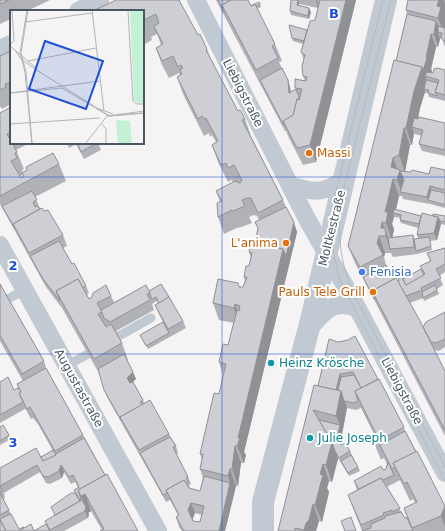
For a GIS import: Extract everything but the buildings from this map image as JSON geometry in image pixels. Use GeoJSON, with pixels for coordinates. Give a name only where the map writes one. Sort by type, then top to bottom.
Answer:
{"type":"FeatureCollection","features":[{"type":"Feature","properties":{"kind":"street"},"geometry":{"type":"LineString","coordinates":[[80,10],[100,0]]}},
{"type":"Feature","properties":{"kind":"street","name":"Liebigstraße"},"geometry":{"type":"LineString","coordinates":[[196,0],[290,185],[445,473]]}},
{"type":"Feature","properties":{"kind":"street","name":"Moltkestraße"},"geometry":{"type":"LineString","coordinates":[[247,531],[263,502],[309,329],[386,0]]}},
{"type":"Feature","properties":{"kind":"street"},"geometry":{"type":"LineString","coordinates":[[0,49],[10,44]]}},
{"type":"Feature","properties":{"kind":"street"},"geometry":{"type":"LineString","coordinates":[[290,185],[305,190],[320,191],[332,188],[344,180]]}},
{"type":"Feature","properties":{"kind":"street","name":"Augustastraße"},"geometry":{"type":"LineString","coordinates":[[0,245],[158,531]]}},
{"type":"Feature","properties":{"kind":"street"},"geometry":{"type":"LineString","coordinates":[[309,329],[327,311],[335,306],[345,304],[358,309]]}},
{"type":"Feature","properties":{"kind":"street","name":"Moltkestraße"},"geometry":{"type":"LineString","coordinates":[[263,502],[263,531]]}},
{"type":"Feature","properties":{"kind":"lane"},"geometry":{"type":"LineString","coordinates":[[6,300],[24,290]]}},
{"type":"Feature","properties":{"kind":"lane"},"geometry":{"type":"LineString","coordinates":[[110,341],[151,318]]}},
{"type":"Feature","properties":{"kind":"lane"},"geometry":{"type":"LineString","coordinates":[[66,366],[88,354]]}},
{"type":"Feature","properties":{"kind":"tram line"},"geometry":{"type":"LineString","coordinates":[[383,0],[335,195],[332,237],[334,255],[339,278],[445,480]]}},
{"type":"Feature","properties":{"kind":"tram line"},"geometry":{"type":"LineString","coordinates":[[391,0],[341,199],[339,223],[342,258],[353,293],[445,467]]}},
{"type":"Feature","properties":{"kind":"place","name":"Massi"},"geometry":{"type":"Point","coordinates":[309,153]}},
{"type":"Feature","properties":{"kind":"place","name":"L'anima"},"geometry":{"type":"Point","coordinates":[286,243]}},
{"type":"Feature","properties":{"kind":"place","name":"Fenisia"},"geometry":{"type":"Point","coordinates":[362,272]}},
{"type":"Feature","properties":{"kind":"place","name":"Pauls Tele Grill"},"geometry":{"type":"Point","coordinates":[373,292]}},
{"type":"Feature","properties":{"kind":"place","name":"Heinz Krösche"},"geometry":{"type":"Point","coordinates":[271,363]}},
{"type":"Feature","properties":{"kind":"place","name":"Julie Joseph"},"geometry":{"type":"Point","coordinates":[310,438]}}]}
